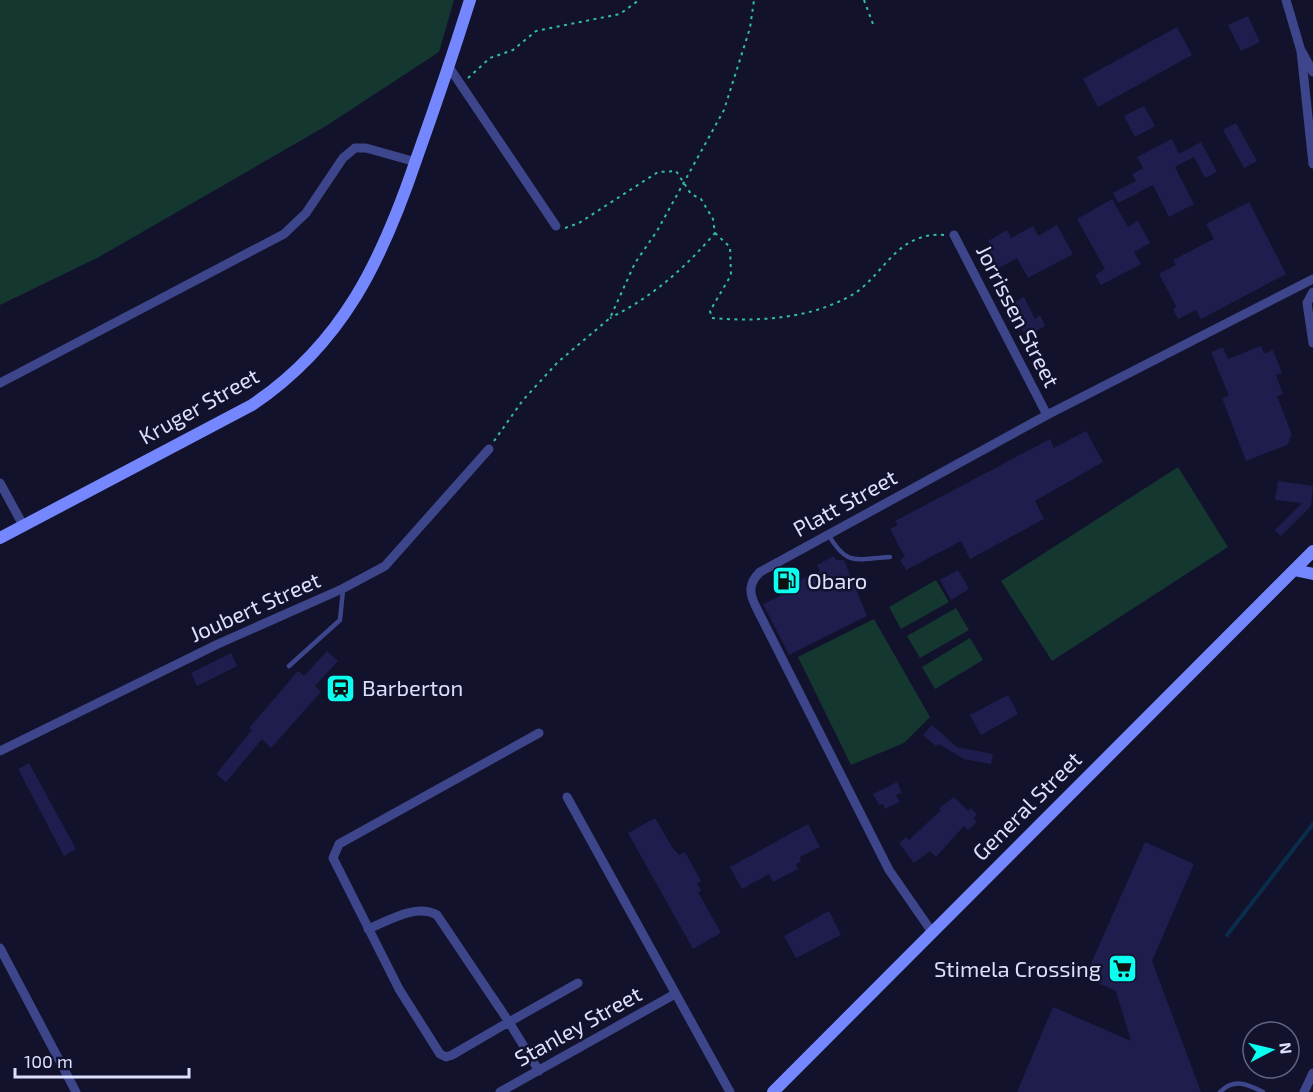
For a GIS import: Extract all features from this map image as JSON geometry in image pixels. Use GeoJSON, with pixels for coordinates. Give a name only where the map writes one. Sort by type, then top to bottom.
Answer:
{"type":"FeatureCollection","features":[{"type":"Feature","properties":{"kind":"main road","name":"Kruger Street"},"geometry":{"type":"LineString","coordinates":[[0,538],[252,405],[296,371],[339,322],[373,270],[392,229],[470,0]]}},
{"type":"Feature","properties":{"kind":"main road","name":"General Street"},"geometry":{"type":"LineString","coordinates":[[773,1092],[1313,551]]}},
{"type":"Feature","properties":{"kind":"main road"},"geometry":{"type":"LineString","coordinates":[[1294,570],[1313,574]]}},
{"type":"Feature","properties":{"kind":"street"},"geometry":{"type":"LineString","coordinates":[[1286,0],[1301,51],[1313,164]]}},
{"type":"Feature","properties":{"kind":"street"},"geometry":{"type":"LineString","coordinates":[[1301,51],[1313,72]]}},
{"type":"Feature","properties":{"kind":"street"},"geometry":{"type":"LineString","coordinates":[[449,67],[556,226]]}},
{"type":"Feature","properties":{"kind":"street"},"geometry":{"type":"LineString","coordinates":[[0,383],[284,234],[306,213],[343,158],[356,148],[366,148],[416,162]]}},
{"type":"Feature","properties":{"kind":"street","name":"Jorrissen Street"},"geometry":{"type":"LineString","coordinates":[[954,235],[1047,415]]}},
{"type":"Feature","properties":{"kind":"street","name":"Platt Street"},"geometry":{"type":"LineString","coordinates":[[932,932],[889,870],[752,597],[752,580],[760,572],[1047,415],[1313,279]]}},
{"type":"Feature","properties":{"kind":"street"},"geometry":{"type":"LineString","coordinates":[[1313,292],[1307,303],[1313,343]]}},
{"type":"Feature","properties":{"kind":"street","name":"Joubert Street"},"geometry":{"type":"LineString","coordinates":[[0,751],[218,644],[342,589],[392,560],[489,449]]}},
{"type":"Feature","properties":{"kind":"street"},"geometry":{"type":"LineString","coordinates":[[0,483],[23,525]]}},
{"type":"Feature","properties":{"kind":"street"},"geometry":{"type":"LineString","coordinates":[[539,733],[335,848],[333,858],[416,1018],[443,1057],[452,1055],[578,983]]}},
{"type":"Feature","properties":{"kind":"street"},"geometry":{"type":"LineString","coordinates":[[567,797],[730,1092]]}},
{"type":"Feature","properties":{"kind":"street"},"geometry":{"type":"LineString","coordinates":[[368,929],[414,911],[429,910],[437,915],[539,1071]]}},
{"type":"Feature","properties":{"kind":"street"},"geometry":{"type":"LineString","coordinates":[[0,948],[76,1092]]}},
{"type":"Feature","properties":{"kind":"street","name":"Stanley Street"},"geometry":{"type":"LineString","coordinates":[[500,1092],[675,994]]}},
{"type":"Feature","properties":{"kind":"street"},"geometry":{"type":"LineString","coordinates":[[1304,1092],[1313,1072]]}},
{"type":"Feature","properties":{"kind":"lane"},"geometry":{"type":"LineString","coordinates":[[828,534],[838,551],[850,559],[890,557]]}},
{"type":"Feature","properties":{"kind":"lane"},"geometry":{"type":"LineString","coordinates":[[289,666],[340,620],[342,589]]}},
{"type":"Feature","properties":{"kind":"lane"},"geometry":{"type":"LineString","coordinates":[[1220,1092],[1228,1084],[1239,1083],[1263,1092]]}},
{"type":"Feature","properties":{"kind":"path"},"geometry":{"type":"LineString","coordinates":[[462,84],[490,58],[513,50],[536,31],[620,14],[639,0]]}},
{"type":"Feature","properties":{"kind":"path"},"geometry":{"type":"LineString","coordinates":[[610,318],[635,263],[657,231],[724,110],[750,28],[754,0]]}},
{"type":"Feature","properties":{"kind":"path"},"geometry":{"type":"LineString","coordinates":[[864,0],[873,24]]}},
{"type":"Feature","properties":{"kind":"path"},"geometry":{"type":"LineString","coordinates":[[556,226],[566,228],[579,223],[658,172],[676,171],[691,194],[701,199],[713,219],[715,233],[730,247],[731,275],[710,311],[712,318],[740,320],[809,313],[853,295],[901,247],[935,234],[954,235]]}},
{"type":"Feature","properties":{"kind":"path"},"geometry":{"type":"LineString","coordinates":[[489,449],[523,400],[558,362],[610,318],[640,303],[667,282],[715,233]]}},
{"type":"Feature","properties":{"kind":"green space"},"geometry":{"type":"Polygon","coordinates":[[[0,0],[454,0],[439,52],[326,126],[99,257],[0,305],[0,0]]]}},
{"type":"Feature","properties":{"kind":"green space"},"geometry":{"type":"Polygon","coordinates":[[[1178,467],[1228,547],[1052,661],[1001,581],[1178,467]]]}},
{"type":"Feature","properties":{"kind":"green space"},"geometry":{"type":"Polygon","coordinates":[[[936,580],[949,602],[901,629],[889,607],[936,580]]]}},
{"type":"Feature","properties":{"kind":"green space"},"geometry":{"type":"Polygon","coordinates":[[[956,608],[969,630],[920,658],[907,636],[956,608]]]}},
{"type":"Feature","properties":{"kind":"green space"},"geometry":{"type":"Polygon","coordinates":[[[874,619],[930,717],[904,743],[851,765],[798,657],[874,619]]]}},
{"type":"Feature","properties":{"kind":"green space"},"geometry":{"type":"Polygon","coordinates":[[[970,638],[983,660],[935,689],[922,667],[970,638]]]}},
{"type":"Feature","properties":{"kind":"building"},"geometry":{"type":"Polygon","coordinates":[[[1248,16],[1260,42],[1241,51],[1228,25],[1248,16]]]}},
{"type":"Feature","properties":{"kind":"building"},"geometry":{"type":"Polygon","coordinates":[[[1177,27],[1192,55],[1098,107],[1083,79],[1177,27]]]}},
{"type":"Feature","properties":{"kind":"building"},"geometry":{"type":"Polygon","coordinates":[[[1144,106],[1155,126],[1135,137],[1124,116],[1144,106]]]}},
{"type":"Feature","properties":{"kind":"building"},"geometry":{"type":"Polygon","coordinates":[[[1236,123],[1257,161],[1244,168],[1223,130],[1236,123]]]}},
{"type":"Feature","properties":{"kind":"building"},"geometry":{"type":"Polygon","coordinates":[[[1172,139],[1179,154],[1201,142],[1217,172],[1205,178],[1194,157],[1175,167],[1194,204],[1169,217],[1153,185],[1118,203],[1113,193],[1136,181],[1132,174],[1143,168],[1137,157],[1172,139]]]}},
{"type":"Feature","properties":{"kind":"building"},"geometry":{"type":"Polygon","coordinates":[[[1112,199],[1128,227],[1138,221],[1150,243],[1134,252],[1141,264],[1101,285],[1095,275],[1105,269],[1077,219],[1112,199]]]}},
{"type":"Feature","properties":{"kind":"building"},"geometry":{"type":"Polygon","coordinates":[[[1249,202],[1286,274],[1201,319],[1196,310],[1178,319],[1173,310],[1176,306],[1159,274],[1176,265],[1173,260],[1214,239],[1206,224],[1249,202]]]}},
{"type":"Feature","properties":{"kind":"building"},"geometry":{"type":"Polygon","coordinates":[[[1057,225],[1073,254],[1028,278],[1017,258],[997,269],[986,249],[991,246],[988,241],[1007,230],[1011,238],[1033,226],[1038,236],[1057,225]]]}},
{"type":"Feature","properties":{"kind":"building"},"geometry":{"type":"Polygon","coordinates":[[[1024,297],[1035,319],[1040,315],[1045,326],[1026,336],[1009,305],[1024,297]]]}},
{"type":"Feature","properties":{"kind":"building"},"geometry":{"type":"Polygon","coordinates":[[[1261,346],[1264,354],[1273,350],[1282,373],[1276,375],[1283,394],[1277,396],[1292,435],[1287,445],[1246,461],[1222,398],[1229,396],[1211,352],[1223,347],[1228,359],[1261,346]]]}},
{"type":"Feature","properties":{"kind":"building"},"geometry":{"type":"Polygon","coordinates":[[[1086,431],[1103,462],[1035,501],[1044,519],[970,559],[961,541],[906,570],[900,560],[905,557],[890,529],[898,525],[895,521],[1050,439],[1054,448],[1086,431]]]}},
{"type":"Feature","properties":{"kind":"building"},"geometry":{"type":"Polygon","coordinates":[[[1278,481],[1313,486],[1311,506],[1281,536],[1275,530],[1302,503],[1275,500],[1278,481]]]}},
{"type":"Feature","properties":{"kind":"building"},"geometry":{"type":"Polygon","coordinates":[[[834,556],[836,560],[844,560],[867,616],[789,655],[763,604],[786,593],[778,577],[792,570],[797,581],[820,571],[817,565],[834,556]]]}},
{"type":"Feature","properties":{"kind":"building"},"geometry":{"type":"Polygon","coordinates":[[[958,570],[969,589],[951,600],[940,580],[958,570]]]}},
{"type":"Feature","properties":{"kind":"building"},"geometry":{"type":"Polygon","coordinates":[[[327,651],[338,661],[315,686],[321,692],[271,748],[262,739],[226,782],[216,774],[252,730],[249,728],[298,671],[304,676],[327,651]]]}},
{"type":"Feature","properties":{"kind":"building"},"geometry":{"type":"Polygon","coordinates":[[[231,653],[237,666],[197,686],[191,673],[231,653]]]}},
{"type":"Feature","properties":{"kind":"building"},"geometry":{"type":"Polygon","coordinates":[[[1008,695],[1018,714],[981,735],[970,715],[1008,695]]]}},
{"type":"Feature","properties":{"kind":"building"},"geometry":{"type":"Polygon","coordinates":[[[932,725],[957,747],[993,754],[991,764],[964,759],[939,744],[936,746],[923,735],[932,725]]]}},
{"type":"Feature","properties":{"kind":"building"},"geometry":{"type":"Polygon","coordinates":[[[29,763],[76,849],[64,856],[18,769],[29,763]]]}},
{"type":"Feature","properties":{"kind":"building"},"geometry":{"type":"Polygon","coordinates":[[[897,782],[902,793],[896,795],[900,802],[885,809],[883,804],[879,805],[873,794],[897,782]]]}},
{"type":"Feature","properties":{"kind":"building"},"geometry":{"type":"Polygon","coordinates":[[[954,797],[968,811],[971,808],[977,815],[973,818],[977,822],[968,830],[964,826],[936,857],[930,851],[914,863],[899,843],[906,837],[909,840],[941,810],[939,808],[954,797]]]}},
{"type":"Feature","properties":{"kind":"building"},"geometry":{"type":"Polygon","coordinates":[[[655,818],[679,855],[685,852],[701,881],[697,883],[701,891],[698,892],[721,933],[693,949],[628,833],[655,818]]]}},
{"type":"Feature","properties":{"kind":"building"},"geometry":{"type":"Polygon","coordinates":[[[808,824],[820,847],[800,857],[801,861],[796,864],[798,869],[773,882],[769,874],[742,889],[730,867],[808,824]]]}},
{"type":"Feature","properties":{"kind":"building","name":"Stimela Crossing"},"geometry":{"type":"Polygon","coordinates":[[[1145,842],[1194,864],[1152,961],[1201,1092],[1017,1092],[1053,1007],[1131,1041],[1116,991],[1085,977],[1145,842]]]}},
{"type":"Feature","properties":{"kind":"building"},"geometry":{"type":"Polygon","coordinates":[[[829,911],[841,935],[796,958],[784,936],[829,911]]]}},
{"type":"Feature","properties":{"kind":"waterway"},"geometry":{"type":"LineString","coordinates":[[1227,935],[1313,824]]}},
{"type":"Feature","properties":{"kind":"place","name":"Obaro"},"geometry":{"type":"Point","coordinates":[786,581]}},
{"type":"Feature","properties":{"kind":"place","name":"Barberton"},"geometry":{"type":"Point","coordinates":[341,688]}},
{"type":"Feature","properties":{"kind":"place","name":"Stimela Crossing"},"geometry":{"type":"Point","coordinates":[1122,969]}}]}
